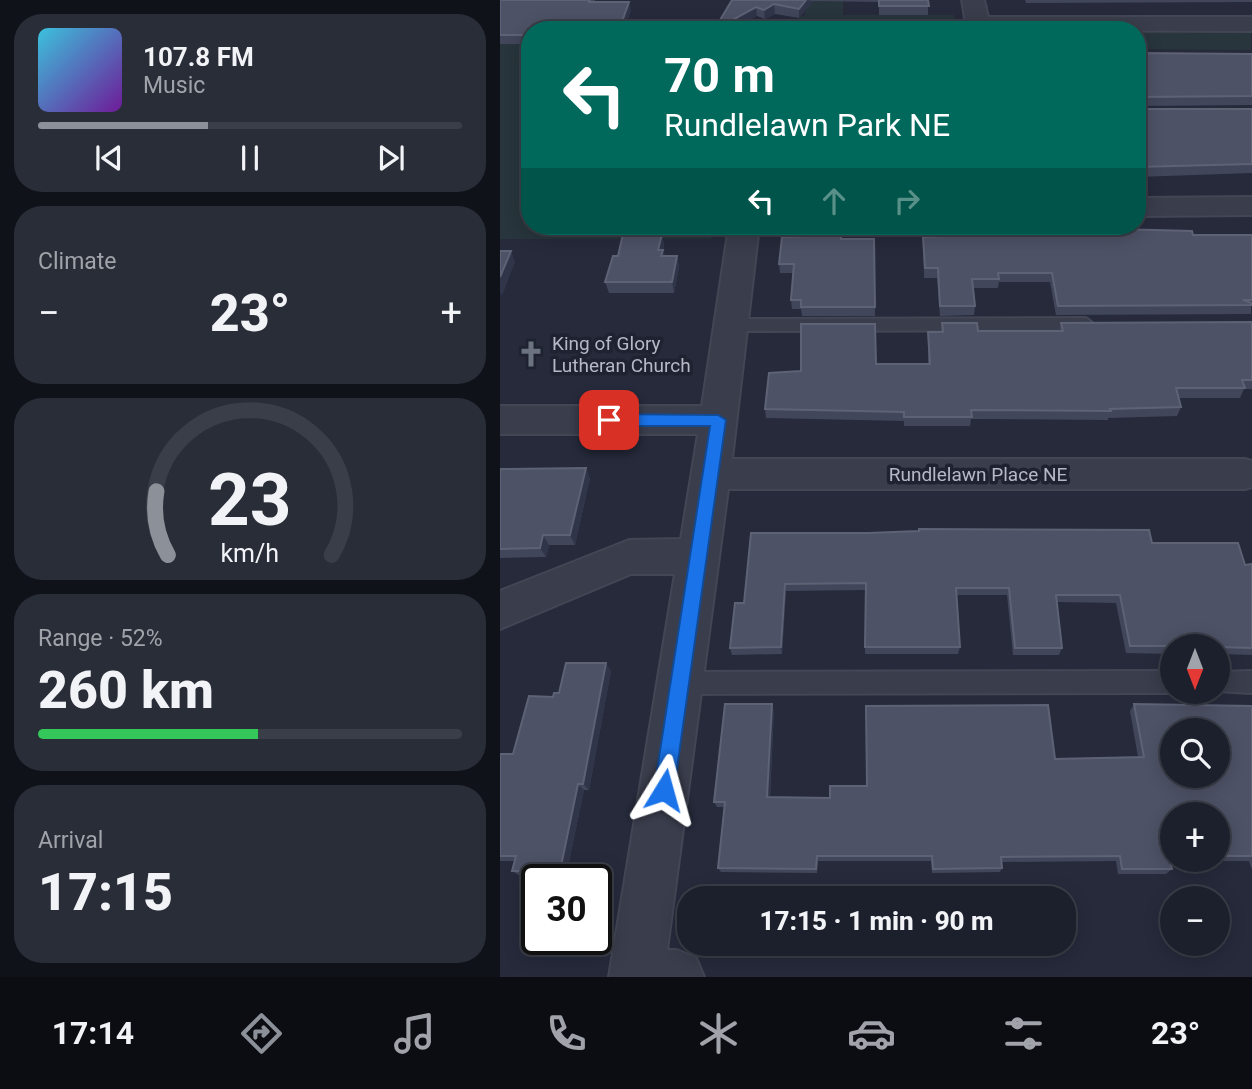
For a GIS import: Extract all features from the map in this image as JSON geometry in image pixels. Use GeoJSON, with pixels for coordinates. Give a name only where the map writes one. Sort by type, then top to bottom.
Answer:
{"type":"FeatureCollection","features":[{"type":"Feature","properties":{"kind":"street"},"geometry":{"type":"LineString","coordinates":[[973,0],[977,21]]}},
{"type":"Feature","properties":{"kind":"street"},"geometry":{"type":"LineString","coordinates":[[1146,24],[1251,24]]}},
{"type":"Feature","properties":{"kind":"street"},"geometry":{"type":"LineString","coordinates":[[1146,207],[1251,206]]}},
{"type":"Feature","properties":{"kind":"street"},"geometry":{"type":"LineString","coordinates":[[677,977],[636,977],[711,474],[743,235]]}},
{"type":"Feature","properties":{"kind":"street"},"geometry":{"type":"LineString","coordinates":[[500,420],[718,420]]}},
{"type":"Feature","properties":{"kind":"street","name":"Rundlelawn Place NE"},"geometry":{"type":"LineString","coordinates":[[711,474],[1245,474]]}},
{"type":"Feature","properties":{"kind":"street"},"geometry":{"type":"LineString","coordinates":[[500,610],[629,557],[699,556]]}},
{"type":"Feature","properties":{"kind":"lane"},"geometry":{"type":"LineString","coordinates":[[730,325],[1101,324]]}},
{"type":"Feature","properties":{"kind":"lane"},"geometry":{"type":"LineString","coordinates":[[680,683],[1160,682]]}},
{"type":"Feature","properties":{"kind":"lane"},"geometry":{"type":"LineString","coordinates":[[1230,682],[1251,682]]}},
{"type":"Feature","properties":{"kind":"shaded area"},"geometry":{"type":"Polygon","coordinates":[[[807,0],[843,0],[843,15],[954,15],[954,21],[793,21],[805,15],[807,0]]]}},
{"type":"Feature","properties":{"kind":"shaded area"},"geometry":{"type":"Polygon","coordinates":[[[1146,32],[1251,33],[1251,50],[1146,49],[1146,32]]]}},
{"type":"Feature","properties":{"kind":"shaded area"},"geometry":{"type":"Polygon","coordinates":[[[500,44],[521,44],[521,235],[712,235],[711,239],[500,239],[500,44]]]}},
{"type":"Feature","properties":{"kind":"building"},"geometry":{"type":"Polygon","coordinates":[[[500,0],[629,2],[622,21],[521,21],[521,35],[500,35],[500,0]]]}},
{"type":"Feature","properties":{"kind":"building"},"geometry":{"type":"Polygon","coordinates":[[[732,0],[806,0],[799,9],[774,4],[764,10],[756,7],[730,21],[719,21],[732,0]]]}},
{"type":"Feature","properties":{"kind":"building"},"geometry":{"type":"Polygon","coordinates":[[[879,0],[928,0],[929,6],[879,6],[879,0]]]}},
{"type":"Feature","properties":{"kind":"building"},"geometry":{"type":"Polygon","coordinates":[[[1146,53],[1252,54],[1252,96],[1146,97],[1146,53]]]}},
{"type":"Feature","properties":{"kind":"building"},"geometry":{"type":"Polygon","coordinates":[[[1146,109],[1252,109],[1252,164],[1146,167],[1146,109]]]}},
{"type":"Feature","properties":{"kind":"building"},"geometry":{"type":"Polygon","coordinates":[[[1146,230],[1192,231],[1193,235],[1252,235],[1252,300],[1243,300],[1252,305],[1058,306],[1052,273],[998,273],[999,279],[972,279],[975,306],[940,306],[938,268],[925,268],[923,237],[1146,235],[1146,230]]]}},
{"type":"Feature","properties":{"kind":"building"},"geometry":{"type":"Polygon","coordinates":[[[623,235],[662,235],[658,250],[663,250],[661,256],[677,256],[672,282],[605,282],[613,256],[618,256],[623,235]]]}},
{"type":"Feature","properties":{"kind":"building"},"geometry":{"type":"Polygon","coordinates":[[[841,235],[841,239],[874,239],[875,307],[801,307],[801,300],[791,300],[794,264],[779,264],[782,237],[841,235]]]}},
{"type":"Feature","properties":{"kind":"building"},"geometry":{"type":"Polygon","coordinates":[[[500,251],[511,251],[500,277],[500,251]]]}},
{"type":"Feature","properties":{"kind":"building"},"geometry":{"type":"Polygon","coordinates":[[[1252,322],[1252,380],[1242,380],[1245,388],[1176,388],[1181,407],[1110,409],[1111,411],[971,410],[972,417],[904,417],[904,412],[765,409],[769,373],[801,371],[801,324],[875,324],[876,364],[930,364],[928,332],[943,332],[942,323],[977,323],[978,331],[1063,331],[1061,323],[1252,322]]]}},
{"type":"Feature","properties":{"kind":"building"},"geometry":{"type":"Polygon","coordinates":[[[586,468],[570,535],[543,535],[540,548],[500,549],[500,469],[586,468]]]}},
{"type":"Feature","properties":{"kind":"building"},"geometry":{"type":"Polygon","coordinates":[[[1149,530],[1152,543],[1238,543],[1245,565],[1252,564],[1252,648],[1230,647],[1230,634],[1160,634],[1160,646],[1130,646],[1120,595],[1056,595],[1062,648],[1015,648],[1009,588],[956,588],[960,647],[865,647],[866,583],[785,584],[781,647],[730,648],[735,603],[744,603],[751,533],[1149,530]]]}},
{"type":"Feature","properties":{"kind":"building"},"geometry":{"type":"Polygon","coordinates":[[[566,663],[606,663],[583,784],[578,784],[561,864],[521,864],[521,871],[512,871],[516,856],[500,856],[500,754],[513,754],[529,696],[553,697],[554,693],[559,693],[566,663]]]}},
{"type":"Feature","properties":{"kind":"building"},"geometry":{"type":"Polygon","coordinates":[[[725,704],[772,704],[767,797],[830,798],[830,786],[867,786],[866,706],[1048,705],[1055,759],[1144,757],[1134,704],[1252,706],[1252,856],[1230,856],[1230,802],[1160,802],[1160,869],[1122,869],[1120,856],[1001,857],[1002,868],[933,869],[932,856],[817,856],[816,869],[718,868],[725,802],[714,802],[725,704]]]}},
{"type":"Feature","properties":{"kind":"place","name":"King of Glory Lutheran Church"},"geometry":{"type":"Point","coordinates":[531,354]}},
{"type":"Feature","properties":{"kind":"route"},"geometry":{"type":"LineString","coordinates":[[609,420],[718,420],[664,790]]}}]}
